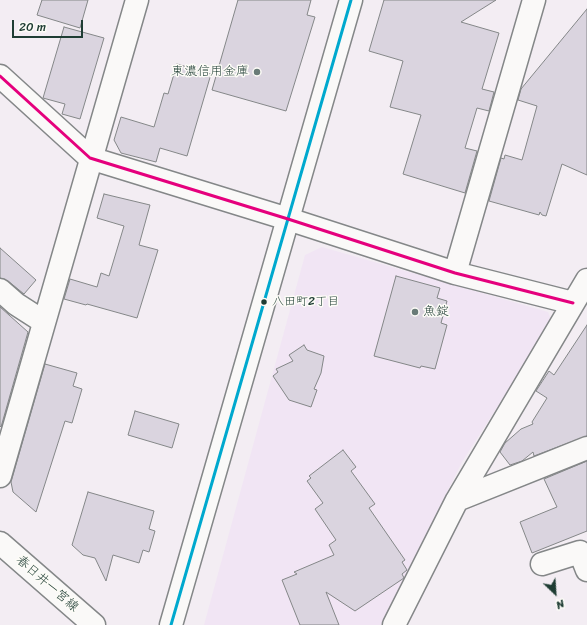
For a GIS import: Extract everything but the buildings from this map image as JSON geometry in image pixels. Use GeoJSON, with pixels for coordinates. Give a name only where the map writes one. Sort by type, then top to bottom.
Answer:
{"type":"FeatureCollection","features":[{"type":"Feature","properties":{"kind":"street"},"geometry":{"type":"LineString","coordinates":[[0,476],[90,158],[137,0]]}},
{"type":"Feature","properties":{"kind":"street"},"geometry":{"type":"LineString","coordinates":[[171,625],[351,0]]}},
{"type":"Feature","properties":{"kind":"street"},"geometry":{"type":"LineString","coordinates":[[455,273],[534,0]]}},
{"type":"Feature","properties":{"kind":"street"},"geometry":{"type":"LineString","coordinates":[[0,76],[90,158],[288,219],[455,273],[573,303]]}},
{"type":"Feature","properties":{"kind":"street"},"geometry":{"type":"LineString","coordinates":[[394,625],[457,500],[587,280]]}},
{"type":"Feature","properties":{"kind":"street"},"geometry":{"type":"LineString","coordinates":[[0,290],[16,304],[44,322]]}},
{"type":"Feature","properties":{"kind":"street"},"geometry":{"type":"LineString","coordinates":[[457,500],[587,448]]}},
{"type":"Feature","properties":{"kind":"street","name":"春日井一宮線"},"geometry":{"type":"LineString","coordinates":[[0,543],[94,625]]}},
{"type":"Feature","properties":{"kind":"street"},"geometry":{"type":"LineString","coordinates":[[542,564],[580,552],[587,570]]}},
{"type":"Feature","properties":{"kind":"shaded area"},"geometry":{"type":"Polygon","coordinates":[[[322,247],[548,312],[552,322],[462,462],[381,625],[204,625],[305,255],[322,247]]]}},
{"type":"Feature","properties":{"kind":"transit line"},"geometry":{"type":"LineString","coordinates":[[171,625],[351,0]]}},
{"type":"Feature","properties":{"kind":"transit line"},"geometry":{"type":"LineString","coordinates":[[0,76],[90,158],[288,219],[455,273],[573,303]]}},
{"type":"Feature","properties":{"kind":"place","name":"東濃信用金庫"},"geometry":{"type":"Point","coordinates":[257,72]}},
{"type":"Feature","properties":{"kind":"place","name":"八田町2丁目"},"geometry":{"type":"Point","coordinates":[264,302]}},
{"type":"Feature","properties":{"kind":"place","name":"魚錠"},"geometry":{"type":"Point","coordinates":[415,312]}}]}
